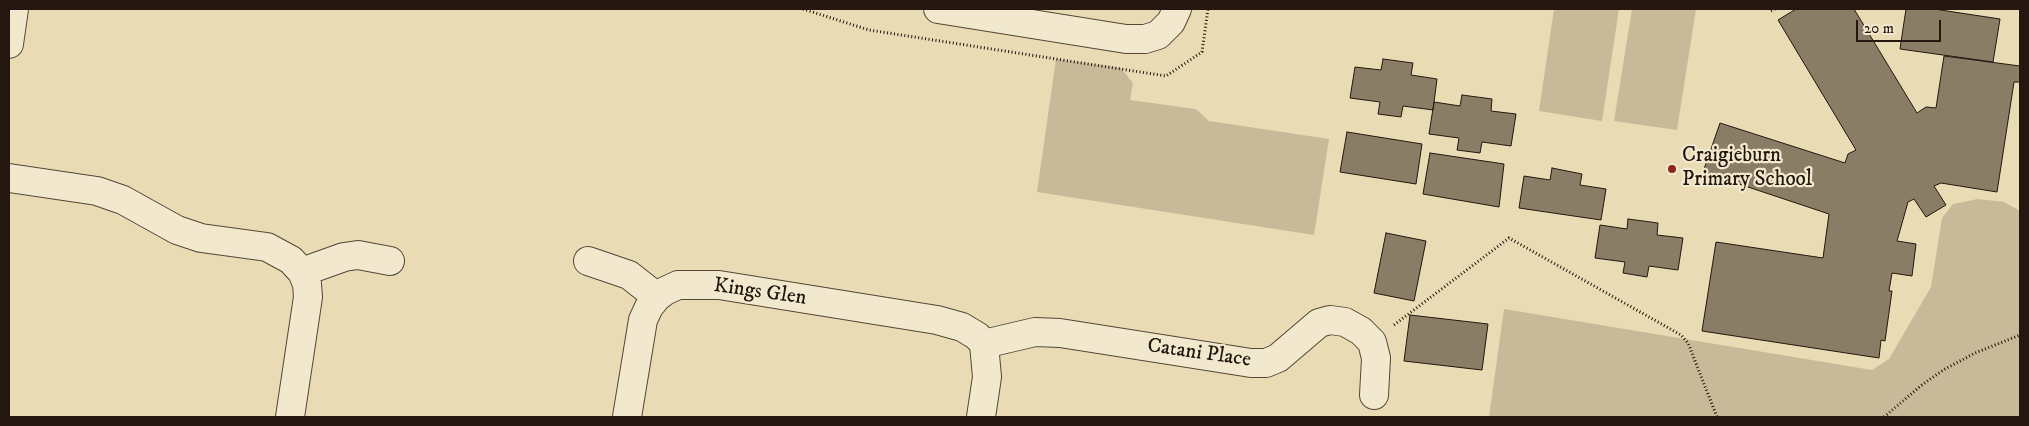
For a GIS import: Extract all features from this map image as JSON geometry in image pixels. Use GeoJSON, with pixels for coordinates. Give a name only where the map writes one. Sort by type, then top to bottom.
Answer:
{"type":"FeatureCollection","features":[{"type":"Feature","properties":{"kind":"street"},"geometry":{"type":"LineString","coordinates":[[9,44],[14,9]]}},
{"type":"Feature","properties":{"kind":"street"},"geometry":{"type":"LineString","coordinates":[[938,9],[1126,39],[1145,39],[1158,35],[1171,22],[1177,9]]}},
{"type":"Feature","properties":{"kind":"street"},"geometry":{"type":"LineString","coordinates":[[9,178],[97,192],[123,200],[177,230],[201,238],[268,247],[291,260],[302,272],[308,284],[308,297],[290,417]]}},
{"type":"Feature","properties":{"kind":"street"},"geometry":{"type":"LineString","coordinates":[[302,272],[344,257],[358,255],[390,261]]}},
{"type":"Feature","properties":{"kind":"street"},"geometry":{"type":"LineString","coordinates":[[588,261],[629,275],[656,297],[643,320],[627,417]]}},
{"type":"Feature","properties":{"kind":"street","name":"Kings Glen"},"geometry":{"type":"LineString","coordinates":[[656,297],[678,285],[718,285],[937,320],[962,327],[977,336],[984,344]]}},
{"type":"Feature","properties":{"kind":"street","name":"Catani Place"},"geometry":{"type":"LineString","coordinates":[[984,344],[1036,332],[1060,333],[1251,363],[1266,363],[1278,358],[1319,323],[1330,320],[1345,322],[1372,342]]}},
{"type":"Feature","properties":{"kind":"street"},"geometry":{"type":"LineString","coordinates":[[1372,342],[1376,358],[1374,395]]}},
{"type":"Feature","properties":{"kind":"street"},"geometry":{"type":"LineString","coordinates":[[981,417],[987,378],[984,344]]}},
{"type":"Feature","properties":{"kind":"path"},"geometry":{"type":"LineString","coordinates":[[1372,342],[1509,238],[1680,335],[1688,343],[1717,417]]}},
{"type":"Feature","properties":{"kind":"path"},"geometry":{"type":"LineString","coordinates":[[1884,417],[1923,384],[1945,369],[1975,353],[2020,335]]}},
{"type":"Feature","properties":{"kind":"shaded area"},"geometry":{"type":"Polygon","coordinates":[[[1554,9],[1619,9],[1602,121],[1539,111],[1554,9]]]}},
{"type":"Feature","properties":{"kind":"shaded area"},"geometry":{"type":"Polygon","coordinates":[[[1632,9],[1696,9],[1677,130],[1614,121],[1632,9]]]}},
{"type":"Feature","properties":{"kind":"shaded area"},"geometry":{"type":"Polygon","coordinates":[[[1056,59],[1121,68],[1133,83],[1130,100],[1196,109],[1209,121],[1329,139],[1314,235],[1037,192],[1056,59]]]}},
{"type":"Feature","properties":{"kind":"shaded area"},"geometry":{"type":"Polygon","coordinates":[[[1978,199],[2004,202],[2020,211],[2020,417],[1489,417],[1504,309],[1872,370],[1889,359],[1931,287],[1942,218],[1953,204],[1978,199]]]}},
{"type":"Feature","properties":{"kind":"building"},"geometry":{"type":"Polygon","coordinates":[[[1796,9],[1854,9],[1917,113],[1926,107],[1936,108],[1944,56],[2020,66],[2020,82],[2014,82],[1997,192],[1941,183],[1934,186],[1946,205],[1926,217],[1914,199],[1908,202],[1897,241],[1916,244],[1912,276],[1892,273],[1889,291],[1892,291],[1885,341],[1881,340],[1879,358],[1702,331],[1716,242],[1823,258],[1829,214],[1703,172],[1720,123],[1845,163],[1848,154],[1856,150],[1778,20],[1796,9]]]}},
{"type":"Feature","properties":{"kind":"building"},"geometry":{"type":"Polygon","coordinates":[[[1906,9],[1934,9],[2000,19],[1993,62],[1900,49],[1906,9]]]}},
{"type":"Feature","properties":{"kind":"building"},"geometry":{"type":"Polygon","coordinates":[[[1383,59],[1413,63],[1411,75],[1437,79],[1433,110],[1403,106],[1401,117],[1378,114],[1380,102],[1350,98],[1355,67],[1381,70],[1383,59]]]}},
{"type":"Feature","properties":{"kind":"building"},"geometry":{"type":"Polygon","coordinates":[[[1462,95],[1492,99],[1491,111],[1516,114],[1511,146],[1482,142],[1480,153],[1457,150],[1459,138],[1429,134],[1434,102],[1460,106],[1462,95]]]}},
{"type":"Feature","properties":{"kind":"building"},"geometry":{"type":"Polygon","coordinates":[[[1347,132],[1422,144],[1416,184],[1340,172],[1347,132]]]}},
{"type":"Feature","properties":{"kind":"building"},"geometry":{"type":"Polygon","coordinates":[[[1430,153],[1504,164],[1499,207],[1423,194],[1430,153]]]}},
{"type":"Feature","properties":{"kind":"building"},"geometry":{"type":"Polygon","coordinates":[[[1552,168],[1582,174],[1580,185],[1606,189],[1601,220],[1519,208],[1524,176],[1550,180],[1552,168]]]}},
{"type":"Feature","properties":{"kind":"building"},"geometry":{"type":"Polygon","coordinates":[[[1628,219],[1658,223],[1657,235],[1683,238],[1678,270],[1649,266],[1647,277],[1623,273],[1625,262],[1595,258],[1600,225],[1627,229],[1628,219]]]}},
{"type":"Feature","properties":{"kind":"building"},"geometry":{"type":"Polygon","coordinates":[[[1386,233],[1426,241],[1414,301],[1374,293],[1386,233]]]}},
{"type":"Feature","properties":{"kind":"building"},"geometry":{"type":"Polygon","coordinates":[[[1410,315],[1488,324],[1482,370],[1404,361],[1410,315]]]}},
{"type":"Feature","properties":{"kind":"place","name":"Craigieburn Primary School"},"geometry":{"type":"Point","coordinates":[1672,169]}}]}
